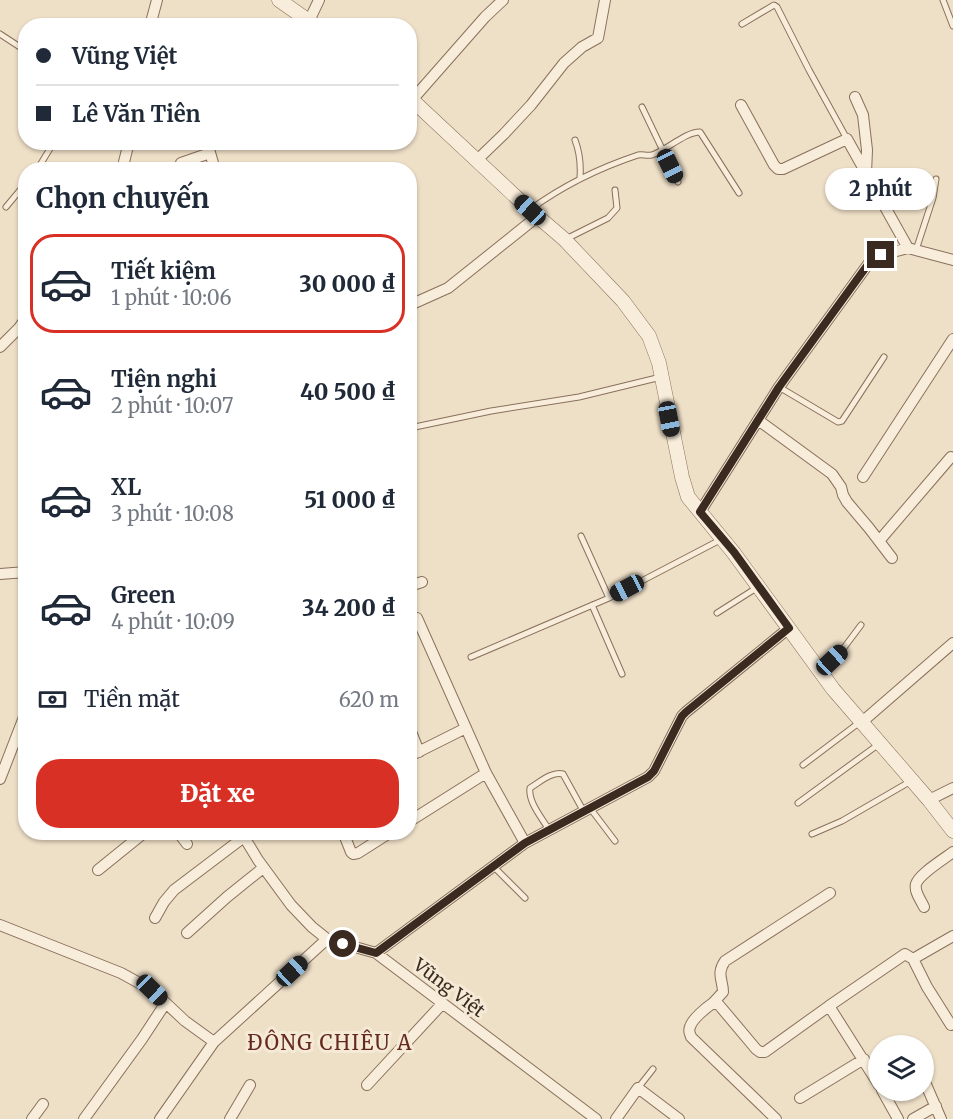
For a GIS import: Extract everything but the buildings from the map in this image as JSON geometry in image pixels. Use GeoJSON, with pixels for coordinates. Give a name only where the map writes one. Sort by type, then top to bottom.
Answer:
{"type":"FeatureCollection","features":[{"type":"Feature","properties":{"kind":"street"},"geometry":{"type":"LineString","coordinates":[[152,18],[157,0]]}},
{"type":"Feature","properties":{"kind":"street"},"geometry":{"type":"LineString","coordinates":[[279,0],[306,18]]}},
{"type":"Feature","properties":{"kind":"street"},"geometry":{"type":"LineString","coordinates":[[314,18],[319,0]]}},
{"type":"Feature","properties":{"kind":"street"},"geometry":{"type":"LineString","coordinates":[[417,92],[503,0]]}},
{"type":"Feature","properties":{"kind":"street"},"geometry":{"type":"LineString","coordinates":[[477,160],[531,105],[564,63],[582,47],[598,38],[605,0]]}},
{"type":"Feature","properties":{"kind":"street"},"geometry":{"type":"LineString","coordinates":[[855,97],[863,115],[867,150],[866,173]]}},
{"type":"Feature","properties":{"kind":"street"},"geometry":{"type":"LineString","coordinates":[[417,105],[564,239],[623,302],[649,336],[659,363],[688,497],[722,538],[833,689],[953,831]]}},
{"type":"Feature","properties":{"kind":"street"},"geometry":{"type":"LineString","coordinates":[[741,105],[778,169],[783,169],[847,139],[912,249]]}},
{"type":"Feature","properties":{"kind":"street"},"geometry":{"type":"LineString","coordinates":[[183,162],[204,150]]}},
{"type":"Feature","properties":{"kind":"street"},"geometry":{"type":"LineString","coordinates":[[417,302],[448,288],[534,213]]}},
{"type":"Feature","properties":{"kind":"street"},"geometry":{"type":"LineString","coordinates":[[700,512],[779,387],[869,263],[881,255],[912,249],[953,261]]}},
{"type":"Feature","properties":{"kind":"street"},"geometry":{"type":"LineString","coordinates":[[0,347],[18,328]]}},
{"type":"Feature","properties":{"kind":"street"},"geometry":{"type":"LineString","coordinates":[[863,477],[953,339]]}},
{"type":"Feature","properties":{"kind":"street"},"geometry":{"type":"LineString","coordinates":[[758,420],[832,474],[847,502],[892,558]]}},
{"type":"Feature","properties":{"kind":"street"},"geometry":{"type":"LineString","coordinates":[[879,541],[951,457]]}},
{"type":"Feature","properties":{"kind":"street"},"geometry":{"type":"LineString","coordinates":[[0,574],[18,573]]}},
{"type":"Feature","properties":{"kind":"street"},"geometry":{"type":"LineString","coordinates":[[417,584],[422,582]]}},
{"type":"Feature","properties":{"kind":"street"},"geometry":{"type":"LineString","coordinates":[[417,618],[486,773],[525,843]]}},
{"type":"Feature","properties":{"kind":"street"},"geometry":{"type":"LineString","coordinates":[[376,953],[525,843],[648,777],[654,771],[682,716],[789,628]]}},
{"type":"Feature","properties":{"kind":"street"},"geometry":{"type":"LineString","coordinates":[[862,722],[953,643]]}},
{"type":"Feature","properties":{"kind":"street"},"geometry":{"type":"LineString","coordinates":[[417,752],[466,728]]}},
{"type":"Feature","properties":{"kind":"street"},"geometry":{"type":"LineString","coordinates":[[0,779],[18,733]]}},
{"type":"Feature","properties":{"kind":"street"},"geometry":{"type":"LineString","coordinates":[[417,817],[486,773]]}},
{"type":"Feature","properties":{"kind":"street"},"geometry":{"type":"LineString","coordinates":[[929,800],[953,788]]}},
{"type":"Feature","properties":{"kind":"street"},"geometry":{"type":"LineString","coordinates":[[98,870],[135,840]]}},
{"type":"Feature","properties":{"kind":"street"},"geometry":{"type":"LineString","coordinates":[[184,840],[187,844]]}},
{"type":"Feature","properties":{"kind":"street"},"geometry":{"type":"LineString","coordinates":[[155,918],[174,890],[238,840]]}},
{"type":"Feature","properties":{"kind":"street","name":"Vũng Việt"},"geometry":{"type":"LineString","coordinates":[[249,840],[263,868],[291,905],[312,927],[327,939],[376,953],[596,1119]]}},
{"type":"Feature","properties":{"kind":"street"},"geometry":{"type":"LineString","coordinates":[[346,840],[353,854],[378,840]]}},
{"type":"Feature","properties":{"kind":"street"},"geometry":{"type":"LineString","coordinates":[[924,907],[916,891],[916,884],[920,877],[953,852]]}},
{"type":"Feature","properties":{"kind":"street"},"geometry":{"type":"LineString","coordinates":[[187,933],[263,868]]}},
{"type":"Feature","properties":{"kind":"street"},"geometry":{"type":"LineString","coordinates":[[776,1119],[691,1037],[690,1026],[723,993],[720,969],[725,961],[830,892]]}},
{"type":"Feature","properties":{"kind":"street"},"geometry":{"type":"LineString","coordinates":[[0,925],[121,972],[152,990],[185,1021],[214,1042]]}},
{"type":"Feature","properties":{"kind":"street"},"geometry":{"type":"LineString","coordinates":[[913,959],[953,936]]}},
{"type":"Feature","properties":{"kind":"street"},"geometry":{"type":"LineString","coordinates":[[160,1119],[214,1042],[327,939]]}},
{"type":"Feature","properties":{"kind":"street"},"geometry":{"type":"LineString","coordinates":[[713,1004],[722,1008],[756,1049],[765,1052],[905,954],[913,959],[927,987],[951,1025]]}},
{"type":"Feature","properties":{"kind":"street"},"geometry":{"type":"LineString","coordinates":[[84,1119],[165,1004]]}},
{"type":"Feature","properties":{"kind":"street"},"geometry":{"type":"LineString","coordinates":[[367,1085],[442,1004]]}},
{"type":"Feature","properties":{"kind":"street"},"geometry":{"type":"LineString","coordinates":[[829,1006],[868,1066]]}},
{"type":"Feature","properties":{"kind":"street"},"geometry":{"type":"LineString","coordinates":[[800,1098],[864,1059]]}},
{"type":"Feature","properties":{"kind":"street"},"geometry":{"type":"LineString","coordinates":[[230,1119],[250,1085]]}},
{"type":"Feature","properties":{"kind":"street"},"geometry":{"type":"LineString","coordinates":[[616,1119],[639,1088],[679,1119]]}},
{"type":"Feature","properties":{"kind":"street"},"geometry":{"type":"LineString","coordinates":[[888,1101],[898,1119]]}},
{"type":"Feature","properties":{"kind":"street"},"geometry":{"type":"LineString","coordinates":[[934,1101],[941,1119]]}},
{"type":"Feature","properties":{"kind":"street"},"geometry":{"type":"LineString","coordinates":[[32,1119],[44,1104]]}},
{"type":"Feature","properties":{"kind":"street"},"geometry":{"type":"LineString","coordinates":[[913,1119],[936,1106]]}},
{"type":"Feature","properties":{"kind":"lane"},"geometry":{"type":"LineString","coordinates":[[943,0],[950,12],[953,27]]}},
{"type":"Feature","properties":{"kind":"lane"},"geometry":{"type":"LineString","coordinates":[[742,24],[774,5],[777,7],[847,139]]}},
{"type":"Feature","properties":{"kind":"lane"},"geometry":{"type":"LineString","coordinates":[[0,34],[18,46]]}},
{"type":"Feature","properties":{"kind":"lane"},"geometry":{"type":"LineString","coordinates":[[642,107],[678,183]]}},
{"type":"Feature","properties":{"kind":"lane"},"geometry":{"type":"LineString","coordinates":[[534,213],[551,195],[580,178],[631,157],[642,154],[650,156],[694,132],[700,132],[739,194]]}},
{"type":"Feature","properties":{"kind":"lane"},"geometry":{"type":"LineString","coordinates":[[575,140],[581,166],[580,178]]}},
{"type":"Feature","properties":{"kind":"lane"},"geometry":{"type":"LineString","coordinates":[[912,249],[933,198],[936,179]]}},
{"type":"Feature","properties":{"kind":"lane"},"geometry":{"type":"LineString","coordinates":[[564,239],[608,218],[617,208],[615,190]]}},
{"type":"Feature","properties":{"kind":"lane"},"geometry":{"type":"LineString","coordinates":[[6,207],[18,193]]}},
{"type":"Feature","properties":{"kind":"lane"},"geometry":{"type":"LineString","coordinates":[[779,387],[838,422],[842,421],[884,357]]}},
{"type":"Feature","properties":{"kind":"lane"},"geometry":{"type":"LineString","coordinates":[[417,427],[491,411],[579,397],[661,377]]}},
{"type":"Feature","properties":{"kind":"lane"},"geometry":{"type":"LineString","coordinates":[[581,536],[609,598]]}},
{"type":"Feature","properties":{"kind":"lane"},"geometry":{"type":"LineString","coordinates":[[471,657],[609,598],[722,538]]}},
{"type":"Feature","properties":{"kind":"lane"},"geometry":{"type":"LineString","coordinates":[[717,613],[759,587]]}},
{"type":"Feature","properties":{"kind":"lane"},"geometry":{"type":"LineString","coordinates":[[592,605],[622,674]]}},
{"type":"Feature","properties":{"kind":"lane"},"geometry":{"type":"LineString","coordinates":[[820,671],[843,649],[861,625]]}},
{"type":"Feature","properties":{"kind":"lane"},"geometry":{"type":"LineString","coordinates":[[803,765],[862,722]]}},
{"type":"Feature","properties":{"kind":"lane"},"geometry":{"type":"LineString","coordinates":[[798,802],[880,743]]}},
{"type":"Feature","properties":{"kind":"lane"},"geometry":{"type":"LineString","coordinates":[[549,830],[530,798],[529,791],[530,788],[553,774],[560,773],[563,774],[587,810],[615,841]]}},
{"type":"Feature","properties":{"kind":"lane"},"geometry":{"type":"LineString","coordinates":[[812,834],[842,821],[912,780]]}},
{"type":"Feature","properties":{"kind":"lane"},"geometry":{"type":"LineString","coordinates":[[493,866],[525,898]]}},
{"type":"Feature","properties":{"kind":"lane"},"geometry":{"type":"LineString","coordinates":[[639,1088],[653,1069]]}},
{"type":"Feature","properties":{"kind":"district","name":"ĐÔNG CHIÊU A"},"geometry":{"type":"Point","coordinates":[330,1043]}},
{"type":"Feature","properties":{"kind":"route"},"geometry":{"type":"LineString","coordinates":[[343,944],[376,953],[525,843],[648,777],[654,771],[682,716],[789,628],[734,552],[700,512],[779,387],[869,263],[881,255]]}}]}
